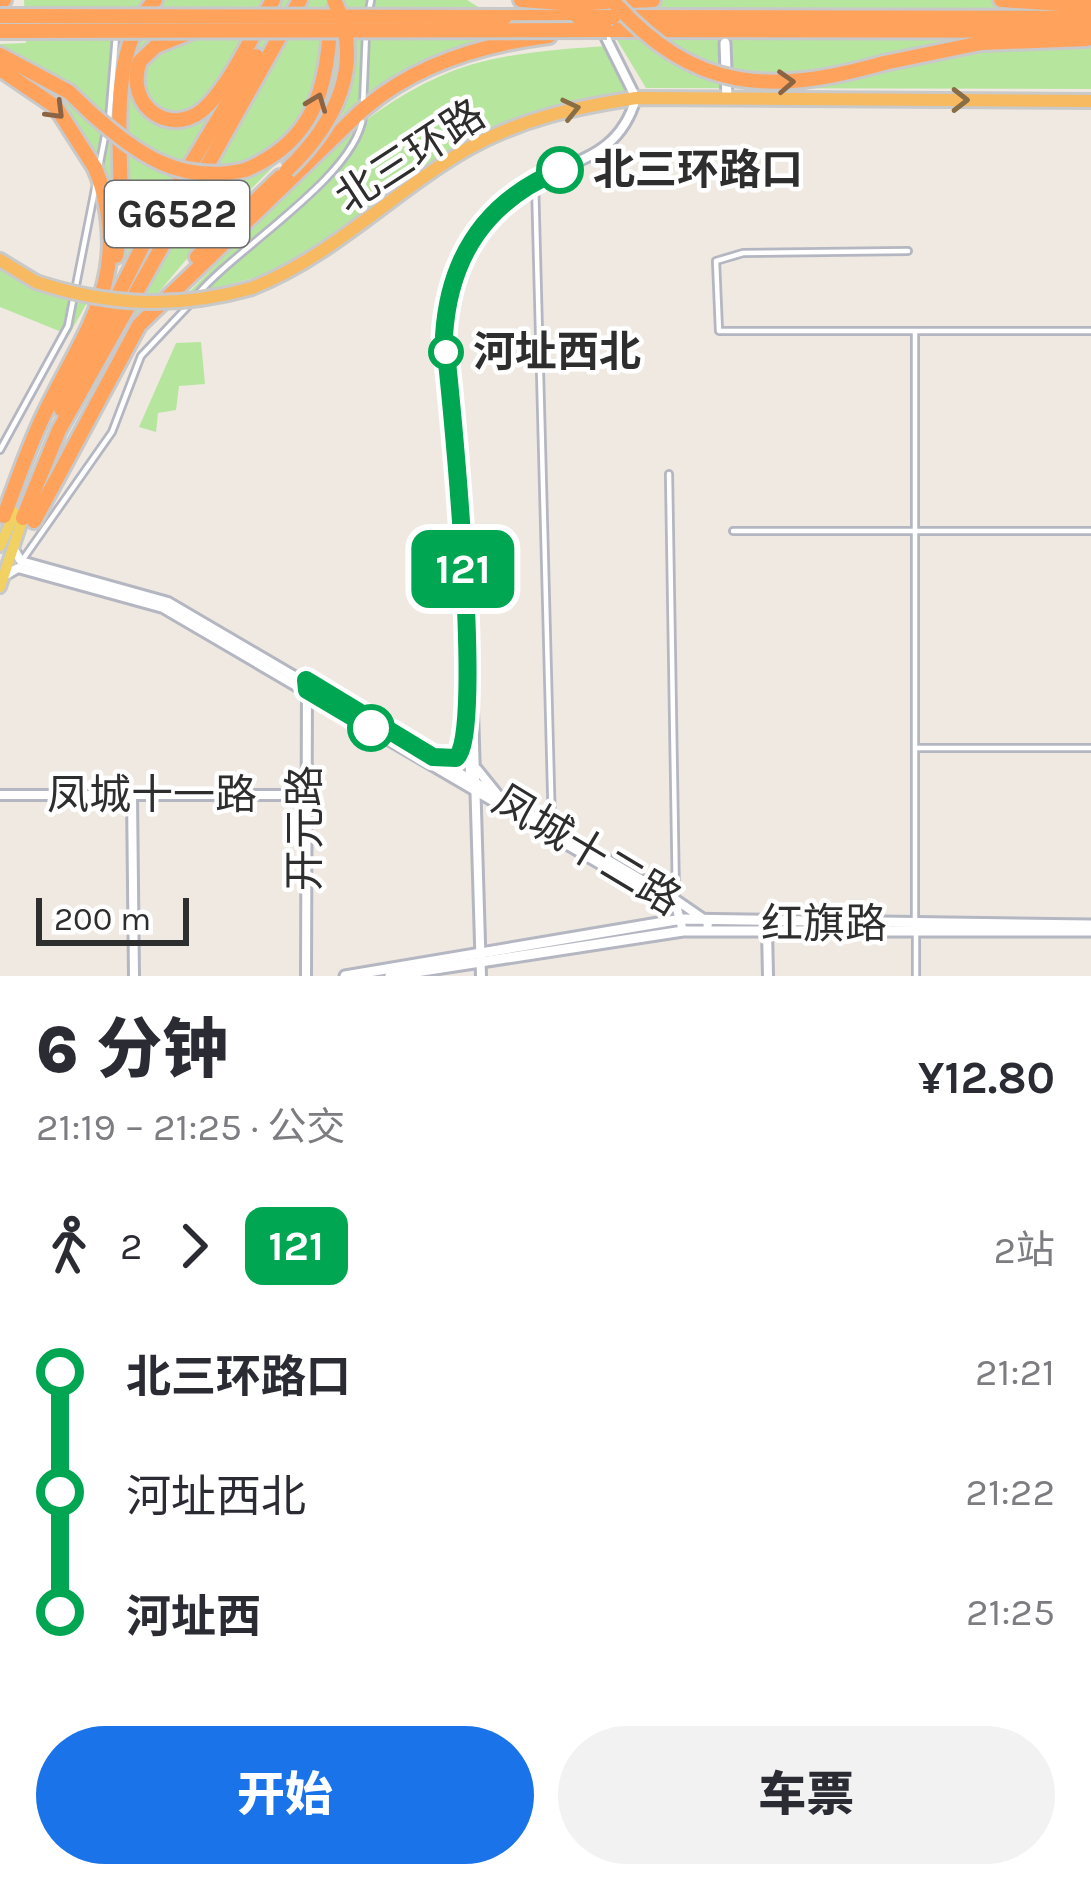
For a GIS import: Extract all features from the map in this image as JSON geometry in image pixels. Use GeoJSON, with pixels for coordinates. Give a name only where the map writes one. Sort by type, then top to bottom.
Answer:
{"type":"FeatureCollection","features":[{"type":"Feature","properties":{"kind":"highway"},"geometry":{"type":"LineString","coordinates":[[13,520],[41,420],[104,298],[124,197],[125,54],[155,0]]}},
{"type":"Feature","properties":{"kind":"highway"},"geometry":{"type":"LineString","coordinates":[[196,31],[147,53],[136,72],[136,92],[148,112],[159,118],[195,115],[208,105],[273,0]]}},
{"type":"Feature","properties":{"kind":"highway","name":"G6522"},"geometry":{"type":"LineString","coordinates":[[13,520],[148,237],[291,0]]}},
{"type":"Feature","properties":{"kind":"highway","name":"G6522"},"geometry":{"type":"LineString","coordinates":[[13,520],[300,0]]}},
{"type":"Feature","properties":{"kind":"highway"},"geometry":{"type":"LineString","coordinates":[[13,520],[139,325],[224,227],[324,129],[344,80],[348,39],[333,0]]}},
{"type":"Feature","properties":{"kind":"highway"},"geometry":{"type":"LineString","coordinates":[[0,55],[69,92],[145,157],[172,170],[212,175],[245,170],[288,146],[316,111],[328,66],[333,0]]}},
{"type":"Feature","properties":{"kind":"highway"},"geometry":{"type":"LineString","coordinates":[[521,0],[582,1],[609,12],[674,57],[731,79],[786,83],[980,44],[1091,35]]}},
{"type":"Feature","properties":{"kind":"highway"},"geometry":{"type":"LineString","coordinates":[[139,325],[362,110],[405,80],[456,57],[549,36],[653,0]]}},
{"type":"Feature","properties":{"kind":"highway"},"geometry":{"type":"LineString","coordinates":[[1001,0],[1091,6]]}},
{"type":"Feature","properties":{"kind":"highway"},"geometry":{"type":"LineString","coordinates":[[0,16],[609,12],[1091,18]]}},
{"type":"Feature","properties":{"kind":"highway"},"geometry":{"type":"LineString","coordinates":[[0,31],[196,31],[609,12],[1091,35]]}},
{"type":"Feature","properties":{"kind":"highway"},"geometry":{"type":"LineString","coordinates":[[0,69],[56,107],[97,175],[108,218],[109,277]]}},
{"type":"Feature","properties":{"kind":"highway","name":"北三环路"},"geometry":{"type":"LineString","coordinates":[[0,260],[36,282],[134,304],[199,300],[252,288],[310,262],[431,172],[502,131],[578,106],[636,98],[1091,101]]}},
{"type":"Feature","properties":{"kind":"main road"},"geometry":{"type":"LineString","coordinates":[[724,43],[727,99]]}},
{"type":"Feature","properties":{"kind":"main road"},"geometry":{"type":"LineString","coordinates":[[0,546],[13,520]]}},
{"type":"Feature","properties":{"kind":"main road"},"geometry":{"type":"LineString","coordinates":[[5,578],[17,555],[13,520]]}},
{"type":"Feature","properties":{"kind":"main road","name":"红旗路"},"geometry":{"type":"LineString","coordinates":[[389,976],[680,915],[707,927],[1091,928]]}},
{"type":"Feature","properties":{"kind":"main road","name":"红旗路"},"geometry":{"type":"LineString","coordinates":[[345,976],[480,959]]}},
{"type":"Feature","properties":{"kind":"street"},"geometry":{"type":"LineString","coordinates":[[17,555],[112,432],[148,345],[223,269],[311,194],[361,131],[371,0]]}},
{"type":"Feature","properties":{"kind":"street"},"geometry":{"type":"LineString","coordinates":[[481,976],[469,660],[444,336],[447,298],[474,233],[494,209],[535,181],[597,156],[618,139],[636,98],[582,1]]}},
{"type":"Feature","properties":{"kind":"street"},"geometry":{"type":"LineString","coordinates":[[0,450],[68,326],[110,112],[115,38],[134,4]]}},
{"type":"Feature","properties":{"kind":"street"},"geometry":{"type":"LineString","coordinates":[[535,181],[552,830]]}},
{"type":"Feature","properties":{"kind":"street"},"geometry":{"type":"LineString","coordinates":[[908,251],[743,253],[716,261],[719,331],[1091,331]]}},
{"type":"Feature","properties":{"kind":"street"},"geometry":{"type":"LineString","coordinates":[[915,332],[916,976]]}},
{"type":"Feature","properties":{"kind":"street"},"geometry":{"type":"LineString","coordinates":[[669,474],[680,915]]}},
{"type":"Feature","properties":{"kind":"street"},"geometry":{"type":"LineString","coordinates":[[733,531],[1091,531]]}},
{"type":"Feature","properties":{"kind":"street","name":"凤城十二路"},"geometry":{"type":"LineString","coordinates":[[17,555],[168,602],[552,830]]}},
{"type":"Feature","properties":{"kind":"street","name":"凤城十二路"},"geometry":{"type":"LineString","coordinates":[[5,578],[67,579],[163,608],[433,757],[680,915],[707,927]]}},
{"type":"Feature","properties":{"kind":"street"},"geometry":{"type":"LineString","coordinates":[[469,660],[468,742],[474,785]]}},
{"type":"Feature","properties":{"kind":"street","name":"开元路"},"geometry":{"type":"LineString","coordinates":[[306,685],[306,976]]}},
{"type":"Feature","properties":{"kind":"street"},"geometry":{"type":"LineString","coordinates":[[433,757],[456,758],[468,742]]}},
{"type":"Feature","properties":{"kind":"street"},"geometry":{"type":"LineString","coordinates":[[917,748],[1091,748]]}},
{"type":"Feature","properties":{"kind":"street"},"geometry":{"type":"LineString","coordinates":[[475,767],[499,796]]}},
{"type":"Feature","properties":{"kind":"street"},"geometry":{"type":"LineString","coordinates":[[132,795],[134,976]]}},
{"type":"Feature","properties":{"kind":"street","name":"凤城十一路"},"geometry":{"type":"LineString","coordinates":[[0,796],[304,795]]}},
{"type":"Feature","properties":{"kind":"street"},"geometry":{"type":"LineString","coordinates":[[767,927],[768,976]]}},
{"type":"Feature","properties":{"kind":"green space"},"geometry":{"type":"Polygon","coordinates":[[[24,0],[467,0],[480,8],[504,7],[505,39],[454,48],[404,70],[280,160],[217,223],[121,337],[102,327],[125,247],[121,218],[102,164],[70,116],[26,79],[0,65],[0,44],[26,43],[24,0]]]}},
{"type":"Feature","properties":{"kind":"green space"},"geometry":{"type":"Polygon","coordinates":[[[593,0],[1091,0],[1091,89],[646,88],[593,0]]]}},
{"type":"Feature","properties":{"kind":"green space"},"geometry":{"type":"Polygon","coordinates":[[[608,46],[629,93],[551,108],[490,132],[279,271],[184,297],[315,164],[388,105],[470,65],[521,54],[608,46]]]}},
{"type":"Feature","properties":{"kind":"green space"},"geometry":{"type":"Polygon","coordinates":[[[0,267],[88,301],[69,335],[0,307],[0,267]]]}},
{"type":"Feature","properties":{"kind":"green space"},"geometry":{"type":"Polygon","coordinates":[[[201,342],[205,384],[179,386],[176,410],[158,413],[156,432],[139,427],[176,343],[201,342]]]}},
{"type":"Feature","properties":{"kind":"bus line","name":"121"},"geometry":{"type":"LineString","coordinates":[[371,728],[307,690],[306,680],[433,757],[456,758],[468,742],[469,660],[444,336],[447,298],[454,269],[494,209],[524,186],[560,170]]}},
{"type":"Feature","properties":{"kind":"place","name":"北三环路口"},"geometry":{"type":"Point","coordinates":[560,170]}},
{"type":"Feature","properties":{"kind":"place","name":"河址西北"},"geometry":{"type":"Point","coordinates":[446,352]}}]}
